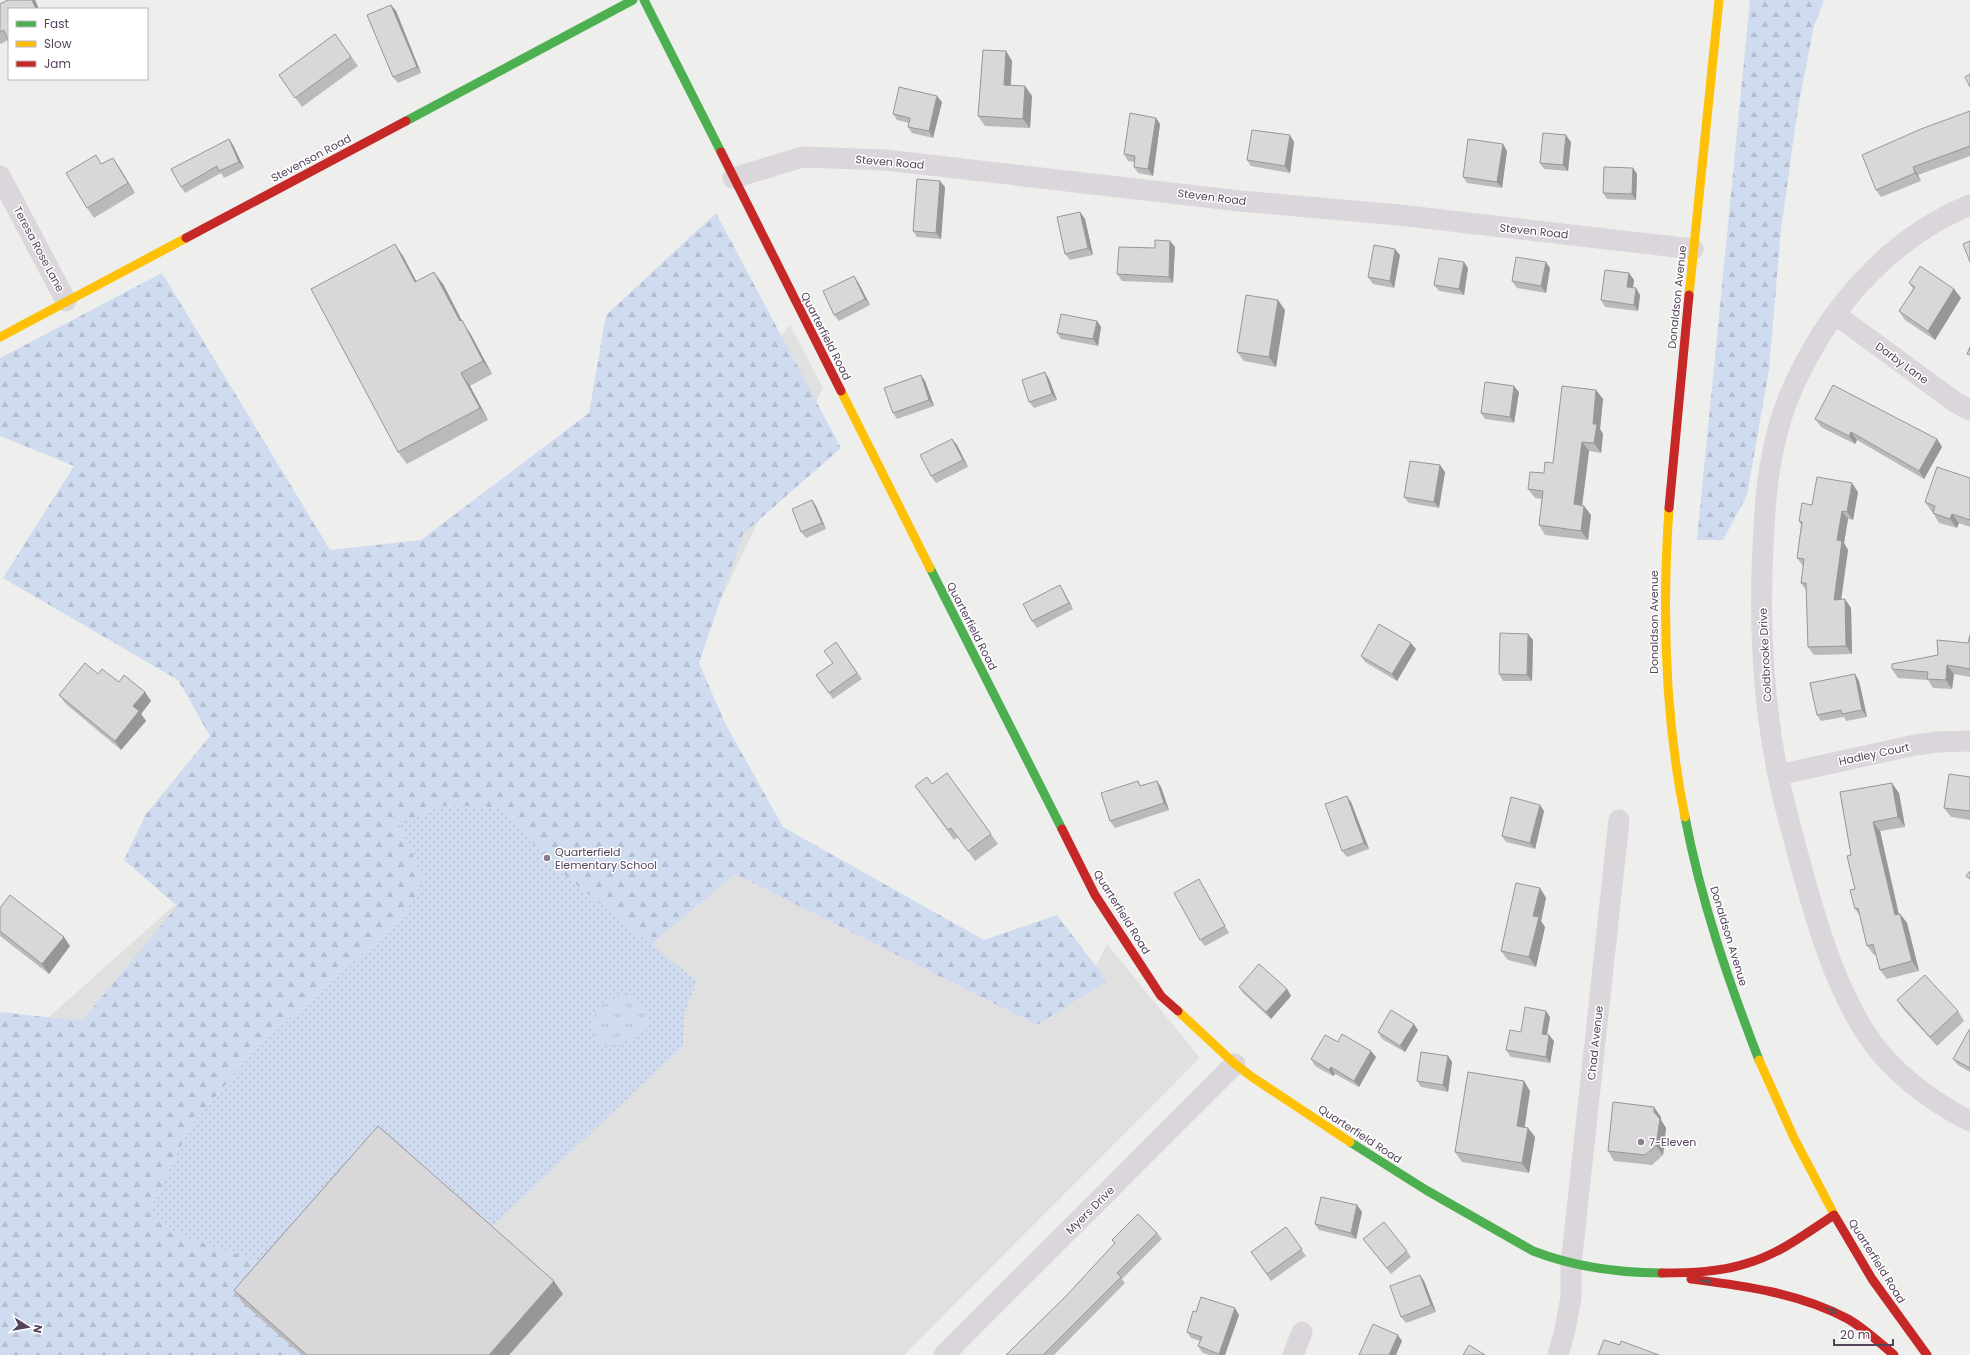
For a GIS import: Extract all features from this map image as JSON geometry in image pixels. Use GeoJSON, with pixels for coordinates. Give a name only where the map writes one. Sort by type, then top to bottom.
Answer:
{"type":"FeatureCollection","features":[{"type":"Feature","properties":{"kind":"street","name":"Stevenson Road"},"geometry":{"type":"LineString","coordinates":[[0,337],[633,0]]}},
{"type":"Feature","properties":{"kind":"street","name":"Quarterfield Road"},"geometry":{"type":"LineString","coordinates":[[644,0],[1095,895],[1161,996],[1252,1077],[1366,1153],[1426,1190],[1533,1251],[1570,1265],[1624,1273],[1652,1274],[1705,1271],[1749,1263],[1778,1249],[1834,1215],[1867,1271],[1927,1355]]}},
{"type":"Feature","properties":{"kind":"street","name":"Donaldson Avenue"},"geometry":{"type":"LineString","coordinates":[[1719,0],[1668,501],[1664,611],[1668,706],[1675,767],[1682,810],[1696,871],[1727,974],[1759,1061],[1795,1140],[1834,1215]]}},
{"type":"Feature","properties":{"kind":"street","name":"Steven Road"},"geometry":{"type":"LineString","coordinates":[[733,178],[803,157],[886,160],[1240,201],[1399,215],[1694,249]]}},
{"type":"Feature","properties":{"kind":"street","name":"Teresa Rose Lane"},"geometry":{"type":"LineString","coordinates":[[0,176],[66,301]]}},
{"type":"Feature","properties":{"kind":"street","name":"Coldbrooke Drive"},"geometry":{"type":"LineString","coordinates":[[1970,205],[1926,227],[1893,251],[1861,281],[1834,314],[1812,348],[1790,395],[1775,442],[1768,480],[1762,569],[1762,620],[1768,710],[1778,774],[1810,898],[1833,969],[1848,1004],[1867,1035],[1891,1065],[1919,1089],[1951,1112],[1970,1121]]}},
{"type":"Feature","properties":{"kind":"street","name":"Darby Lane"},"geometry":{"type":"LineString","coordinates":[[1834,314],[1955,402],[1970,410]]}},
{"type":"Feature","properties":{"kind":"street","name":"Hadley Court"},"geometry":{"type":"LineString","coordinates":[[1778,774],[1915,745],[1937,742],[1970,741]]}},
{"type":"Feature","properties":{"kind":"street","name":"Chad Avenue"},"geometry":{"type":"LineString","coordinates":[[1558,1355],[1565,1330],[1571,1297],[1570,1265],[1619,820]]}},
{"type":"Feature","properties":{"kind":"street","name":"Myers Drive"},"geometry":{"type":"LineString","coordinates":[[944,1355],[1236,1064]]}},
{"type":"Feature","properties":{"kind":"street"},"geometry":{"type":"LineString","coordinates":[[1652,1274],[1747,1287],[1788,1295],[1817,1304],[1840,1314],[1866,1332],[1894,1355]]}},
{"type":"Feature","properties":{"kind":"street"},"geometry":{"type":"LineString","coordinates":[[1293,1355],[1302,1332]]}},
{"type":"Feature","properties":{"kind":"shaded area","name":"Quarterfield Elementary School"},"geometry":{"type":"Polygon","coordinates":[[[790,325],[823,388],[678,687],[735,808],[1081,995],[1107,944],[1200,1058],[904,1355],[0,1355],[0,1182],[31,1033],[171,908],[363,807],[496,682],[790,325]]]}},
{"type":"Feature","properties":{"kind":"green space"},"geometry":{"type":"Polygon","coordinates":[[[1750,0],[1824,0],[1814,26],[1798,108],[1781,229],[1769,370],[1747,495],[1723,540],[1697,540],[1750,0]]]}},
{"type":"Feature","properties":{"kind":"green space"},"geometry":{"type":"Polygon","coordinates":[[[716,213],[841,448],[743,534],[699,663],[725,723],[783,827],[984,940],[1057,915],[1107,981],[1037,1025],[735,874],[651,945],[567,877],[498,808],[446,805],[398,823],[424,880],[403,918],[256,1048],[191,1126],[148,1214],[177,1234],[262,1263],[501,1355],[0,1355],[0,1012],[82,1021],[177,906],[124,860],[146,814],[210,736],[178,680],[3,578],[74,466],[0,436],[0,358],[162,273],[330,550],[421,540],[589,413],[606,315],[716,213]]]}},
{"type":"Feature","properties":{"kind":"green space"},"geometry":{"type":"Polygon","coordinates":[[[446,805],[498,808],[567,877],[697,981],[684,1015],[683,1046],[441,1274],[262,1263],[177,1234],[148,1214],[191,1126],[256,1048],[403,918],[423,880],[398,823],[446,805]]]}},
{"type":"Feature","properties":{"kind":"green space"},"geometry":{"type":"Polygon","coordinates":[[[619,996],[633,997],[649,1018],[647,1029],[619,1044],[599,1044],[591,1034],[594,1014],[600,1006],[619,996]]]}},
{"type":"Feature","properties":{"kind":"building"},"geometry":{"type":"Polygon","coordinates":[[[8,0],[32,0],[36,8],[8,8],[8,40],[4,30],[0,32],[0,4],[8,0]]]}},
{"type":"Feature","properties":{"kind":"building"},"geometry":{"type":"Polygon","coordinates":[[[391,5],[417,67],[393,77],[367,15],[391,5]]]}},
{"type":"Feature","properties":{"kind":"building"},"geometry":{"type":"Polygon","coordinates":[[[335,34],[351,57],[295,98],[279,75],[335,34]]]}},
{"type":"Feature","properties":{"kind":"building"},"geometry":{"type":"Polygon","coordinates":[[[983,50],[1006,51],[1004,85],[1025,86],[1023,119],[978,116],[983,50]]]}},
{"type":"Feature","properties":{"kind":"building"},"geometry":{"type":"Polygon","coordinates":[[[1970,74],[1970,87],[1965,77],[1970,74]]]}},
{"type":"Feature","properties":{"kind":"building"},"geometry":{"type":"Polygon","coordinates":[[[899,87],[937,96],[929,131],[908,127],[910,118],[893,114],[899,87]]]}},
{"type":"Feature","properties":{"kind":"building"},"geometry":{"type":"Polygon","coordinates":[[[1970,111],[1970,146],[1913,167],[1915,173],[1876,190],[1862,155],[1921,129],[1970,111]]]}},
{"type":"Feature","properties":{"kind":"building"},"geometry":{"type":"Polygon","coordinates":[[[1130,113],[1156,118],[1148,169],[1134,167],[1135,156],[1124,154],[1130,113]]]}},
{"type":"Feature","properties":{"kind":"building"},"geometry":{"type":"Polygon","coordinates":[[[1252,130],[1290,135],[1285,166],[1247,160],[1252,130]]]}},
{"type":"Feature","properties":{"kind":"building"},"geometry":{"type":"Polygon","coordinates":[[[1543,133],[1566,135],[1563,165],[1540,163],[1543,133]]]}},
{"type":"Feature","properties":{"kind":"building"},"geometry":{"type":"Polygon","coordinates":[[[229,139],[239,162],[219,171],[217,166],[181,187],[171,169],[229,139]]]}},
{"type":"Feature","properties":{"kind":"building"},"geometry":{"type":"Polygon","coordinates":[[[1468,139],[1503,144],[1497,182],[1463,177],[1468,139]]]}},
{"type":"Feature","properties":{"kind":"building"},"geometry":{"type":"Polygon","coordinates":[[[96,155],[101,164],[113,158],[128,183],[87,208],[66,173],[96,155]]]}},
{"type":"Feature","properties":{"kind":"building"},"geometry":{"type":"Polygon","coordinates":[[[1604,167],[1633,168],[1632,194],[1603,193],[1604,167]]]}},
{"type":"Feature","properties":{"kind":"building"},"geometry":{"type":"Polygon","coordinates":[[[917,179],[940,181],[936,233],[913,231],[917,179]]]}},
{"type":"Feature","properties":{"kind":"building"},"geometry":{"type":"Polygon","coordinates":[[[1080,212],[1088,248],[1065,254],[1057,217],[1080,212]]]}},
{"type":"Feature","properties":{"kind":"building"},"geometry":{"type":"Polygon","coordinates":[[[1155,240],[1170,241],[1169,277],[1117,274],[1119,247],[1155,248],[1155,240]]]}},
{"type":"Feature","properties":{"kind":"building"},"geometry":{"type":"Polygon","coordinates":[[[1970,241],[1970,262],[1963,244],[1970,241]]]}},
{"type":"Feature","properties":{"kind":"building"},"geometry":{"type":"Polygon","coordinates":[[[395,244],[415,282],[434,272],[460,321],[462,320],[483,361],[461,373],[480,408],[398,452],[311,289],[395,244]]]}},
{"type":"Feature","properties":{"kind":"building"},"geometry":{"type":"Polygon","coordinates":[[[1374,245],[1395,249],[1390,281],[1368,277],[1374,245]]]}},
{"type":"Feature","properties":{"kind":"building"},"geometry":{"type":"Polygon","coordinates":[[[1516,257],[1546,262],[1541,286],[1512,281],[1516,257]]]}},
{"type":"Feature","properties":{"kind":"building"},"geometry":{"type":"Polygon","coordinates":[[[1439,258],[1464,262],[1459,289],[1434,285],[1439,258]]]}},
{"type":"Feature","properties":{"kind":"building"},"geometry":{"type":"Polygon","coordinates":[[[1920,266],[1954,289],[1928,331],[1899,311],[1915,287],[1909,283],[1920,266]]]}},
{"type":"Feature","properties":{"kind":"building"},"geometry":{"type":"Polygon","coordinates":[[[1605,270],[1629,273],[1627,287],[1636,288],[1634,305],[1601,300],[1605,270]]]}},
{"type":"Feature","properties":{"kind":"building"},"geometry":{"type":"Polygon","coordinates":[[[854,276],[865,299],[834,315],[823,291],[854,276]]]}},
{"type":"Feature","properties":{"kind":"building"},"geometry":{"type":"Polygon","coordinates":[[[1246,295],[1278,300],[1269,357],[1237,352],[1246,295]]]}},
{"type":"Feature","properties":{"kind":"building"},"geometry":{"type":"Polygon","coordinates":[[[1061,314],[1097,321],[1093,339],[1057,333],[1061,314]]]}},
{"type":"Feature","properties":{"kind":"building"},"geometry":{"type":"Polygon","coordinates":[[[1970,347],[1970,355],[1967,354],[1970,347]]]}},
{"type":"Feature","properties":{"kind":"building"},"geometry":{"type":"Polygon","coordinates":[[[1045,372],[1052,394],[1029,402],[1022,380],[1045,372]]]}},
{"type":"Feature","properties":{"kind":"building"},"geometry":{"type":"Polygon","coordinates":[[[921,375],[929,400],[893,413],[884,388],[921,375]]]}},
{"type":"Feature","properties":{"kind":"building"},"geometry":{"type":"Polygon","coordinates":[[[1485,382],[1514,386],[1510,417],[1481,413],[1485,382]]]}},
{"type":"Feature","properties":{"kind":"building"},"geometry":{"type":"Polygon","coordinates":[[[1833,385],[1937,439],[1919,471],[1851,432],[1849,436],[1815,419],[1833,385]]]}},
{"type":"Feature","properties":{"kind":"building"},"geometry":{"type":"Polygon","coordinates":[[[1562,386],[1596,390],[1593,424],[1597,424],[1594,443],[1582,442],[1574,504],[1584,506],[1581,531],[1539,525],[1543,491],[1528,489],[1530,472],[1544,473],[1545,462],[1553,463],[1562,386]]]}},
{"type":"Feature","properties":{"kind":"building"},"geometry":{"type":"Polygon","coordinates":[[[952,439],[963,460],[931,476],[920,455],[952,439]]]}},
{"type":"Feature","properties":{"kind":"building"},"geometry":{"type":"Polygon","coordinates":[[[1410,461],[1440,465],[1434,502],[1404,497],[1410,461]]]}},
{"type":"Feature","properties":{"kind":"building"},"geometry":{"type":"Polygon","coordinates":[[[1937,467],[1970,478],[1970,520],[1952,514],[1950,519],[1933,513],[1935,506],[1925,502],[1937,467]]]}},
{"type":"Feature","properties":{"kind":"building"},"geometry":{"type":"Polygon","coordinates":[[[1817,477],[1852,483],[1847,512],[1842,511],[1837,540],[1842,541],[1834,600],[1845,599],[1846,646],[1808,647],[1806,583],[1801,583],[1804,559],[1797,558],[1802,522],[1799,521],[1802,503],[1812,505],[1817,477]]]}},
{"type":"Feature","properties":{"kind":"building"},"geometry":{"type":"Polygon","coordinates":[[[812,500],[822,523],[801,532],[792,509],[812,500]]]}},
{"type":"Feature","properties":{"kind":"building"},"geometry":{"type":"Polygon","coordinates":[[[1060,585],[1069,603],[1032,621],[1023,604],[1060,585]]]}},
{"type":"Feature","properties":{"kind":"building"},"geometry":{"type":"Polygon","coordinates":[[[1379,624],[1411,643],[1392,674],[1361,656],[1379,624]]]}},
{"type":"Feature","properties":{"kind":"building"},"geometry":{"type":"Polygon","coordinates":[[[1500,633],[1528,634],[1527,675],[1499,674],[1500,633]]]}},
{"type":"Feature","properties":{"kind":"building"},"geometry":{"type":"Polygon","coordinates":[[[1970,635],[1970,669],[1947,665],[1946,680],[1927,679],[1928,672],[1892,669],[1892,664],[1938,655],[1937,640],[1968,643],[1970,635]]]}},
{"type":"Feature","properties":{"kind":"building"},"geometry":{"type":"Polygon","coordinates":[[[836,642],[857,673],[829,693],[816,675],[833,663],[824,651],[836,642]]]}},
{"type":"Feature","properties":{"kind":"building"},"geometry":{"type":"Polygon","coordinates":[[[85,663],[98,674],[102,669],[119,682],[124,675],[145,692],[133,706],[139,711],[115,741],[59,695],[85,663]]]}},
{"type":"Feature","properties":{"kind":"building"},"geometry":{"type":"Polygon","coordinates":[[[1855,674],[1862,710],[1842,714],[1841,710],[1817,715],[1810,683],[1855,674]]]}},
{"type":"Feature","properties":{"kind":"building"},"geometry":{"type":"Polygon","coordinates":[[[947,773],[991,834],[968,851],[951,828],[948,830],[915,786],[927,777],[932,784],[947,773]]]}},
{"type":"Feature","properties":{"kind":"building"},"geometry":{"type":"Polygon","coordinates":[[[1949,774],[1970,777],[1970,811],[1944,808],[1949,774]]]}},
{"type":"Feature","properties":{"kind":"building"},"geometry":{"type":"Polygon","coordinates":[[[1138,781],[1140,786],[1157,781],[1164,803],[1110,821],[1101,793],[1138,781]]]}},
{"type":"Feature","properties":{"kind":"building"},"geometry":{"type":"Polygon","coordinates":[[[1892,783],[1898,817],[1873,822],[1895,915],[1900,914],[1912,961],[1880,970],[1873,944],[1867,946],[1858,908],[1855,909],[1850,890],[1855,889],[1847,856],[1851,855],[1840,792],[1892,783]]]}},
{"type":"Feature","properties":{"kind":"building"},"geometry":{"type":"Polygon","coordinates":[[[1347,796],[1364,843],[1342,851],[1325,804],[1347,796]]]}},
{"type":"Feature","properties":{"kind":"building"},"geometry":{"type":"Polygon","coordinates":[[[1511,797],[1540,805],[1530,843],[1502,836],[1511,797]]]}},
{"type":"Feature","properties":{"kind":"building"},"geometry":{"type":"Polygon","coordinates":[[[1970,871],[1970,879],[1966,876],[1970,871]]]}},
{"type":"Feature","properties":{"kind":"building"},"geometry":{"type":"Polygon","coordinates":[[[1199,879],[1225,926],[1200,940],[1174,893],[1199,879]]]}},
{"type":"Feature","properties":{"kind":"building"},"geometry":{"type":"Polygon","coordinates":[[[1516,883],[1540,888],[1533,916],[1539,917],[1529,957],[1501,951],[1516,883]]]}},
{"type":"Feature","properties":{"kind":"building"},"geometry":{"type":"Polygon","coordinates":[[[10,895],[64,937],[42,964],[0,931],[0,908],[10,895]]]}},
{"type":"Feature","properties":{"kind":"building"},"geometry":{"type":"Polygon","coordinates":[[[1259,964],[1287,989],[1266,1012],[1239,987],[1259,964]]]}},
{"type":"Feature","properties":{"kind":"building"},"geometry":{"type":"Polygon","coordinates":[[[1925,975],[1958,1011],[1930,1037],[1897,1000],[1925,975]]]}},
{"type":"Feature","properties":{"kind":"building"},"geometry":{"type":"Polygon","coordinates":[[[1525,1007],[1546,1011],[1542,1034],[1549,1035],[1546,1057],[1506,1050],[1510,1030],[1521,1032],[1525,1007]]]}},
{"type":"Feature","properties":{"kind":"building"},"geometry":{"type":"Polygon","coordinates":[[[1391,1010],[1414,1024],[1400,1046],[1378,1032],[1391,1010]]]}},
{"type":"Feature","properties":{"kind":"building"},"geometry":{"type":"Polygon","coordinates":[[[1970,1030],[1970,1068],[1953,1059],[1970,1030]]]}},
{"type":"Feature","properties":{"kind":"building"},"geometry":{"type":"Polygon","coordinates":[[[1342,1034],[1371,1051],[1354,1081],[1331,1067],[1329,1070],[1311,1059],[1325,1035],[1338,1042],[1342,1034]]]}},
{"type":"Feature","properties":{"kind":"building"},"geometry":{"type":"Polygon","coordinates":[[[1421,1052],[1448,1056],[1443,1085],[1417,1081],[1421,1052]]]}},
{"type":"Feature","properties":{"kind":"building"},"geometry":{"type":"Polygon","coordinates":[[[1468,1072],[1524,1081],[1517,1126],[1528,1128],[1522,1163],[1455,1152],[1468,1072]]]}},
{"type":"Feature","properties":{"kind":"building","name":"7-Eleven"},"geometry":{"type":"Polygon","coordinates":[[[1613,1102],[1654,1107],[1654,1112],[1660,1119],[1656,1146],[1645,1155],[1608,1151],[1613,1102]]]}},
{"type":"Feature","properties":{"kind":"building"},"geometry":{"type":"Polygon","coordinates":[[[378,1126],[554,1281],[489,1355],[307,1355],[234,1290],[378,1126]]]}},
{"type":"Feature","properties":{"kind":"building"},"geometry":{"type":"Polygon","coordinates":[[[1321,1197],[1357,1205],[1351,1233],[1315,1224],[1321,1197]]]}},
{"type":"Feature","properties":{"kind":"building"},"geometry":{"type":"Polygon","coordinates":[[[1138,1214],[1157,1233],[1117,1273],[1121,1277],[1043,1355],[1006,1355],[1067,1295],[1115,1243],[1112,1240],[1138,1214]]]}},
{"type":"Feature","properties":{"kind":"building"},"geometry":{"type":"Polygon","coordinates":[[[1384,1222],[1407,1251],[1387,1268],[1363,1239],[1384,1222]]]}},
{"type":"Feature","properties":{"kind":"building"},"geometry":{"type":"Polygon","coordinates":[[[1286,1227],[1302,1249],[1267,1274],[1251,1252],[1286,1227]]]}},
{"type":"Feature","properties":{"kind":"building"},"geometry":{"type":"Polygon","coordinates":[[[1420,1275],[1431,1305],[1401,1317],[1390,1286],[1420,1275]]]}},
{"type":"Feature","properties":{"kind":"building"},"geometry":{"type":"Polygon","coordinates":[[[1201,1297],[1235,1308],[1219,1354],[1198,1346],[1202,1337],[1187,1332],[1193,1311],[1196,1312],[1201,1297]]]}},
{"type":"Feature","properties":{"kind":"building"},"geometry":{"type":"Polygon","coordinates":[[[1373,1324],[1398,1335],[1389,1355],[1359,1355],[1373,1324]]]}},
{"type":"Feature","properties":{"kind":"building"},"geometry":{"type":"Polygon","coordinates":[[[1604,1340],[1620,1345],[1621,1341],[1659,1355],[1598,1355],[1604,1340]]]}},
{"type":"Feature","properties":{"kind":"building"},"geometry":{"type":"Polygon","coordinates":[[[1469,1345],[1485,1355],[1463,1355],[1469,1345]]]}},
{"type":"Feature","properties":{"kind":"traffic: fast"},"geometry":{"type":"LineString","coordinates":[[406,121],[633,0]]}},
{"type":"Feature","properties":{"kind":"traffic: fast"},"geometry":{"type":"LineString","coordinates":[[644,0],[721,152]]}},
{"type":"Feature","properties":{"kind":"traffic: fast"},"geometry":{"type":"LineString","coordinates":[[930,568],[1062,829]]}},
{"type":"Feature","properties":{"kind":"traffic: fast"},"geometry":{"type":"LineString","coordinates":[[1685,817],[1699,879],[1716,940],[1759,1060]]}},
{"type":"Feature","properties":{"kind":"traffic: fast"},"geometry":{"type":"LineString","coordinates":[[1350,1142],[1426,1190],[1533,1251],[1549,1257],[1596,1268],[1629,1272],[1662,1273]]}},
{"type":"Feature","properties":{"kind":"traffic: slow"},"geometry":{"type":"LineString","coordinates":[[1689,295],[1719,0]]}},
{"type":"Feature","properties":{"kind":"traffic: slow"},"geometry":{"type":"LineString","coordinates":[[0,337],[186,238]]}},
{"type":"Feature","properties":{"kind":"traffic: slow"},"geometry":{"type":"LineString","coordinates":[[841,391],[930,568]]}},
{"type":"Feature","properties":{"kind":"traffic: slow"},"geometry":{"type":"LineString","coordinates":[[1669,508],[1665,624],[1666,663],[1673,740],[1685,817]]}},
{"type":"Feature","properties":{"kind":"traffic: slow"},"geometry":{"type":"LineString","coordinates":[[1178,1011],[1235,1064],[1252,1077],[1350,1142]]}},
{"type":"Feature","properties":{"kind":"traffic: slow"},"geometry":{"type":"LineString","coordinates":[[1759,1060],[1794,1138],[1836,1218]]}},
{"type":"Feature","properties":{"kind":"traffic: jam"},"geometry":{"type":"LineString","coordinates":[[186,238],[406,121]]}},
{"type":"Feature","properties":{"kind":"traffic: jam"},"geometry":{"type":"LineString","coordinates":[[721,152],[841,391]]}},
{"type":"Feature","properties":{"kind":"traffic: jam"},"geometry":{"type":"LineString","coordinates":[[1669,508],[1689,295]]}},
{"type":"Feature","properties":{"kind":"traffic: jam"},"geometry":{"type":"LineString","coordinates":[[1062,829],[1095,895],[1161,996],[1178,1011]]}},
{"type":"Feature","properties":{"kind":"traffic: jam"},"geometry":{"type":"LineString","coordinates":[[1662,1273],[1716,1270],[1748,1263],[1782,1249],[1834,1215]]}},
{"type":"Feature","properties":{"kind":"traffic: jam"},"geometry":{"type":"LineString","coordinates":[[1836,1218],[1872,1279],[1927,1355]]}},
{"type":"Feature","properties":{"kind":"traffic: jam"},"geometry":{"type":"LineString","coordinates":[[1691,1279],[1772,1292],[1830,1310],[1854,1323],[1894,1355]]}},
{"type":"Feature","properties":{"kind":"place","name":"Quarterfield Elementary School"},"geometry":{"type":"Point","coordinates":[547,858]}},
{"type":"Feature","properties":{"kind":"place","name":"7-Eleven"},"geometry":{"type":"Point","coordinates":[1641,1142]}}]}
